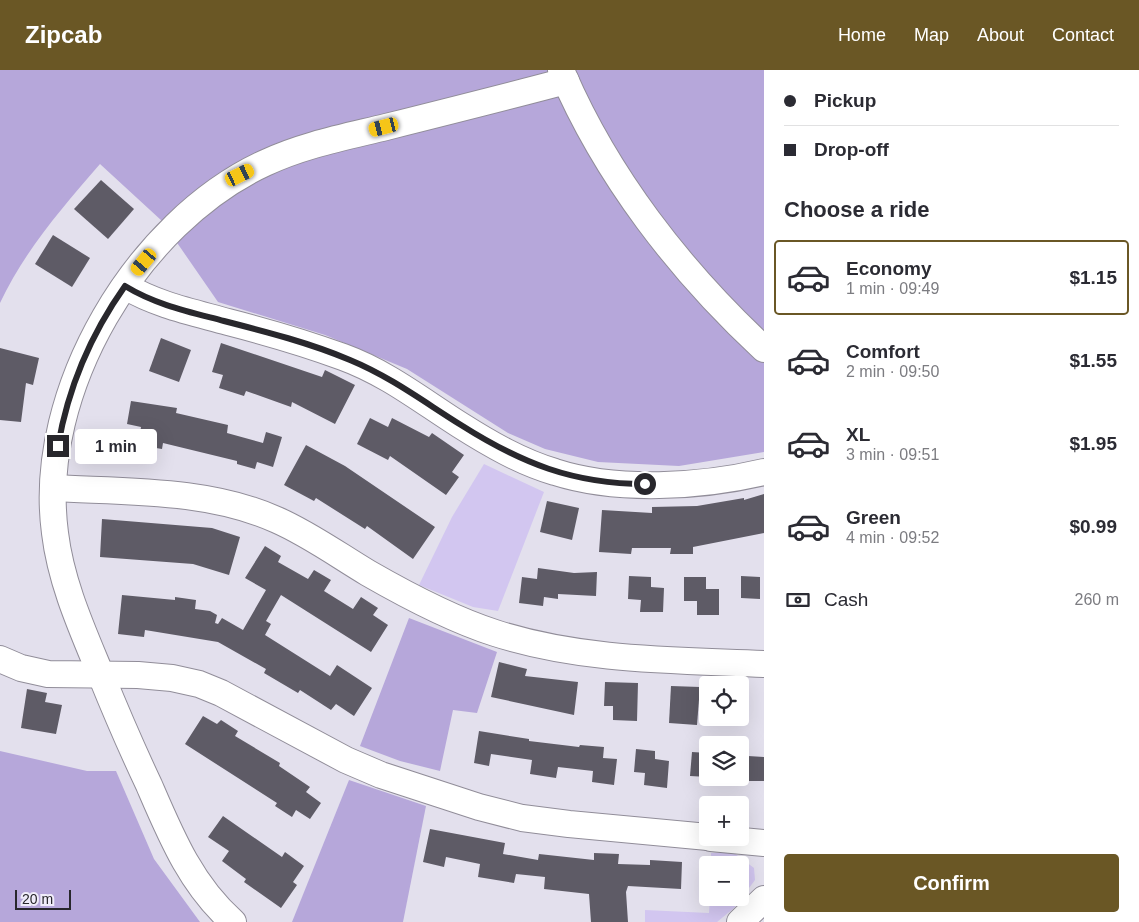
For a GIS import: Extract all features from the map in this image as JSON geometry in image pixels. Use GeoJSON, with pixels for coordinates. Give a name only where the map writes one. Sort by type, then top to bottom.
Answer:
{"type":"FeatureCollection","features":[{"type":"Feature","properties":{"kind":"street"},"geometry":{"type":"LineString","coordinates":[[233,922],[203,891],[182,859],[102,676],[70,597],[60,566],[54,530],[53,488],[55,462],[68,400],[95,334],[125,286],[181,220],[209,196],[240,175],[311,145],[564,75],[605,154],[666,244],[737,324],[764,349]]}},
{"type":"Feature","properties":{"kind":"street"},"geometry":{"type":"LineString","coordinates":[[125,286],[153,301],[283,336],[350,360],[400,385],[485,440],[518,458],[555,473],[626,484],[681,484],[741,477],[764,472]]}},
{"type":"Feature","properties":{"kind":"street"},"geometry":{"type":"LineString","coordinates":[[53,488],[174,495],[249,510],[276,519],[306,534],[398,590],[446,614],[493,632],[537,645],[578,653],[624,658],[764,664]]}},
{"type":"Feature","properties":{"kind":"street"},"geometry":{"type":"LineString","coordinates":[[0,659],[21,668],[48,674],[172,678],[199,684],[221,693],[346,760],[390,778],[478,807],[522,818],[699,836]]}},
{"type":"Feature","properties":{"kind":"street"},"geometry":{"type":"LineString","coordinates":[[749,841],[764,843]]}},
{"type":"Feature","properties":{"kind":"street"},"geometry":{"type":"LineString","coordinates":[[740,922],[764,899]]}},
{"type":"Feature","properties":{"kind":"shaded area"},"geometry":{"type":"Polygon","coordinates":[[[0,70],[764,70],[764,452],[679,466],[598,462],[545,449],[508,433],[407,369],[325,335],[218,302],[162,221],[100,164],[58,213],[33,247],[0,303],[0,70]]]}},
{"type":"Feature","properties":{"kind":"shaded area"},"geometry":{"type":"Polygon","coordinates":[[[484,464],[544,492],[498,611],[473,607],[419,585],[452,517],[484,464]]]}},
{"type":"Feature","properties":{"kind":"shaded area"},"geometry":{"type":"Polygon","coordinates":[[[409,618],[497,652],[477,713],[453,710],[440,771],[400,761],[360,746],[409,618]]]}},
{"type":"Feature","properties":{"kind":"shaded area"},"geometry":{"type":"Polygon","coordinates":[[[0,751],[87,771],[116,771],[154,859],[200,922],[0,922],[0,751]]]}},
{"type":"Feature","properties":{"kind":"shaded area"},"geometry":{"type":"Polygon","coordinates":[[[349,780],[426,806],[403,922],[292,922],[349,780]]]}},
{"type":"Feature","properties":{"kind":"shaded area"},"geometry":{"type":"Polygon","coordinates":[[[711,853],[734,853],[738,856],[711,856],[711,853]]]}},
{"type":"Feature","properties":{"kind":"shaded area"},"geometry":{"type":"Polygon","coordinates":[[[749,864],[754,868],[755,880],[749,888],[749,864]]]}},
{"type":"Feature","properties":{"kind":"shaded area"},"geometry":{"type":"Polygon","coordinates":[[[709,906],[736,906],[717,922],[645,922],[645,910],[709,913],[709,906]]]}},
{"type":"Feature","properties":{"kind":"building"},"geometry":{"type":"Polygon","coordinates":[[[101,180],[134,209],[108,239],[74,209],[101,180]]]}},
{"type":"Feature","properties":{"kind":"building"},"geometry":{"type":"Polygon","coordinates":[[[53,235],[90,258],[72,287],[35,264],[53,235]]]}},
{"type":"Feature","properties":{"kind":"building"},"geometry":{"type":"Polygon","coordinates":[[[161,338],[191,350],[179,382],[149,371],[161,338]]]}},
{"type":"Feature","properties":{"kind":"building"},"geometry":{"type":"Polygon","coordinates":[[[221,343],[322,377],[325,370],[355,385],[335,424],[292,402],[291,407],[246,391],[244,396],[219,388],[223,375],[212,372],[221,343]]]}},
{"type":"Feature","properties":{"kind":"building"},"geometry":{"type":"Polygon","coordinates":[[[0,348],[39,358],[33,385],[26,383],[21,422],[0,420],[0,348]]]}},
{"type":"Feature","properties":{"kind":"building"},"geometry":{"type":"Polygon","coordinates":[[[131,401],[177,408],[176,413],[228,425],[227,433],[263,443],[266,432],[282,437],[273,467],[257,462],[255,469],[237,464],[237,461],[163,443],[162,449],[138,445],[141,427],[127,424],[131,401]]]}},
{"type":"Feature","properties":{"kind":"building"},"geometry":{"type":"Polygon","coordinates":[[[370,418],[388,427],[392,418],[429,437],[432,433],[464,455],[452,472],[459,477],[446,495],[390,456],[388,460],[357,444],[370,418]]]}},
{"type":"Feature","properties":{"kind":"building"},"geometry":{"type":"Polygon","coordinates":[[[306,445],[345,466],[435,527],[413,559],[367,526],[365,529],[316,498],[314,501],[284,485],[306,445]]]}},
{"type":"Feature","properties":{"kind":"building"},"geometry":{"type":"Polygon","coordinates":[[[764,494],[764,533],[693,547],[693,554],[670,554],[671,548],[632,548],[631,554],[599,552],[602,510],[652,513],[652,507],[697,506],[744,498],[744,500],[764,494]]]}},
{"type":"Feature","properties":{"kind":"building"},"geometry":{"type":"Polygon","coordinates":[[[547,501],[579,508],[572,540],[540,532],[547,501]]]}},
{"type":"Feature","properties":{"kind":"building"},"geometry":{"type":"Polygon","coordinates":[[[102,519],[212,528],[240,537],[229,575],[193,564],[100,557],[102,519]]]}},
{"type":"Feature","properties":{"kind":"building"},"geometry":{"type":"Polygon","coordinates":[[[265,546],[281,556],[278,562],[308,579],[314,570],[331,580],[324,591],[353,609],[361,597],[378,608],[373,615],[388,625],[371,652],[281,595],[266,621],[271,624],[265,635],[330,676],[337,665],[372,688],[354,716],[336,704],[331,710],[300,690],[298,693],[264,673],[266,669],[218,642],[145,630],[144,637],[118,634],[122,595],[175,600],[175,597],[196,600],[195,609],[210,611],[217,615],[215,623],[218,624],[222,618],[243,630],[266,590],[245,578],[265,546]]]}},
{"type":"Feature","properties":{"kind":"building"},"geometry":{"type":"Polygon","coordinates":[[[538,568],[574,573],[597,572],[596,596],[558,594],[558,599],[544,597],[543,606],[519,603],[522,577],[537,579],[538,568]]]}},
{"type":"Feature","properties":{"kind":"building"},"geometry":{"type":"Polygon","coordinates":[[[629,576],[651,577],[651,587],[664,588],[663,612],[640,612],[641,600],[628,599],[629,576]]]}},
{"type":"Feature","properties":{"kind":"building"},"geometry":{"type":"Polygon","coordinates":[[[741,576],[760,577],[760,599],[741,598],[741,576]]]}},
{"type":"Feature","properties":{"kind":"building"},"geometry":{"type":"Polygon","coordinates":[[[684,577],[706,577],[706,589],[719,589],[719,615],[697,615],[697,601],[684,601],[684,577]]]}},
{"type":"Feature","properties":{"kind":"building"},"geometry":{"type":"Polygon","coordinates":[[[499,662],[527,669],[525,676],[578,682],[574,715],[491,697],[499,662]]]}},
{"type":"Feature","properties":{"kind":"building"},"geometry":{"type":"Polygon","coordinates":[[[605,682],[638,683],[637,721],[613,720],[613,706],[604,706],[605,682]]]}},
{"type":"Feature","properties":{"kind":"building"},"geometry":{"type":"Polygon","coordinates":[[[671,686],[699,687],[697,725],[669,723],[671,686]]]}},
{"type":"Feature","properties":{"kind":"building"},"geometry":{"type":"Polygon","coordinates":[[[27,689],[47,693],[45,702],[62,705],[56,734],[21,728],[27,689]]]}},
{"type":"Feature","properties":{"kind":"building"},"geometry":{"type":"Polygon","coordinates":[[[203,716],[217,724],[221,720],[238,731],[235,736],[280,763],[279,766],[310,787],[306,792],[321,803],[310,819],[296,810],[292,817],[275,806],[277,803],[185,744],[203,716]]]}},
{"type":"Feature","properties":{"kind":"building"},"geometry":{"type":"Polygon","coordinates":[[[479,731],[529,739],[529,741],[579,747],[580,745],[604,747],[603,758],[617,759],[614,785],[592,782],[593,771],[558,767],[556,778],[530,774],[532,760],[491,754],[489,766],[474,763],[479,731]]]}},
{"type":"Feature","properties":{"kind":"building"},"geometry":{"type":"Polygon","coordinates":[[[636,749],[655,751],[655,759],[669,761],[667,788],[644,785],[645,773],[634,772],[636,749]]]}},
{"type":"Feature","properties":{"kind":"building"},"geometry":{"type":"Polygon","coordinates":[[[692,752],[699,752],[699,776],[690,776],[692,752]]]}},
{"type":"Feature","properties":{"kind":"building"},"geometry":{"type":"Polygon","coordinates":[[[749,756],[764,757],[764,781],[749,781],[749,756]]]}},
{"type":"Feature","properties":{"kind":"building"},"geometry":{"type":"Polygon","coordinates":[[[223,816],[282,857],[285,852],[304,866],[293,882],[297,885],[281,908],[244,882],[246,879],[222,861],[229,851],[208,837],[223,816]]]}},
{"type":"Feature","properties":{"kind":"building"},"geometry":{"type":"Polygon","coordinates":[[[430,829],[505,843],[503,854],[538,860],[539,854],[594,860],[594,853],[619,854],[618,864],[650,865],[650,860],[682,862],[681,889],[628,886],[626,892],[628,922],[591,922],[589,894],[544,889],[545,877],[516,874],[514,883],[478,877],[480,864],[446,857],[444,867],[423,862],[430,829]]]}},
{"type":"Feature","properties":{"kind":"route"},"geometry":{"type":"LineString","coordinates":[[58,446],[68,400],[80,367],[95,334],[125,286],[153,301],[171,307],[283,336],[350,360],[400,385],[485,440],[518,458],[555,473],[626,484],[645,484]]}}]}
